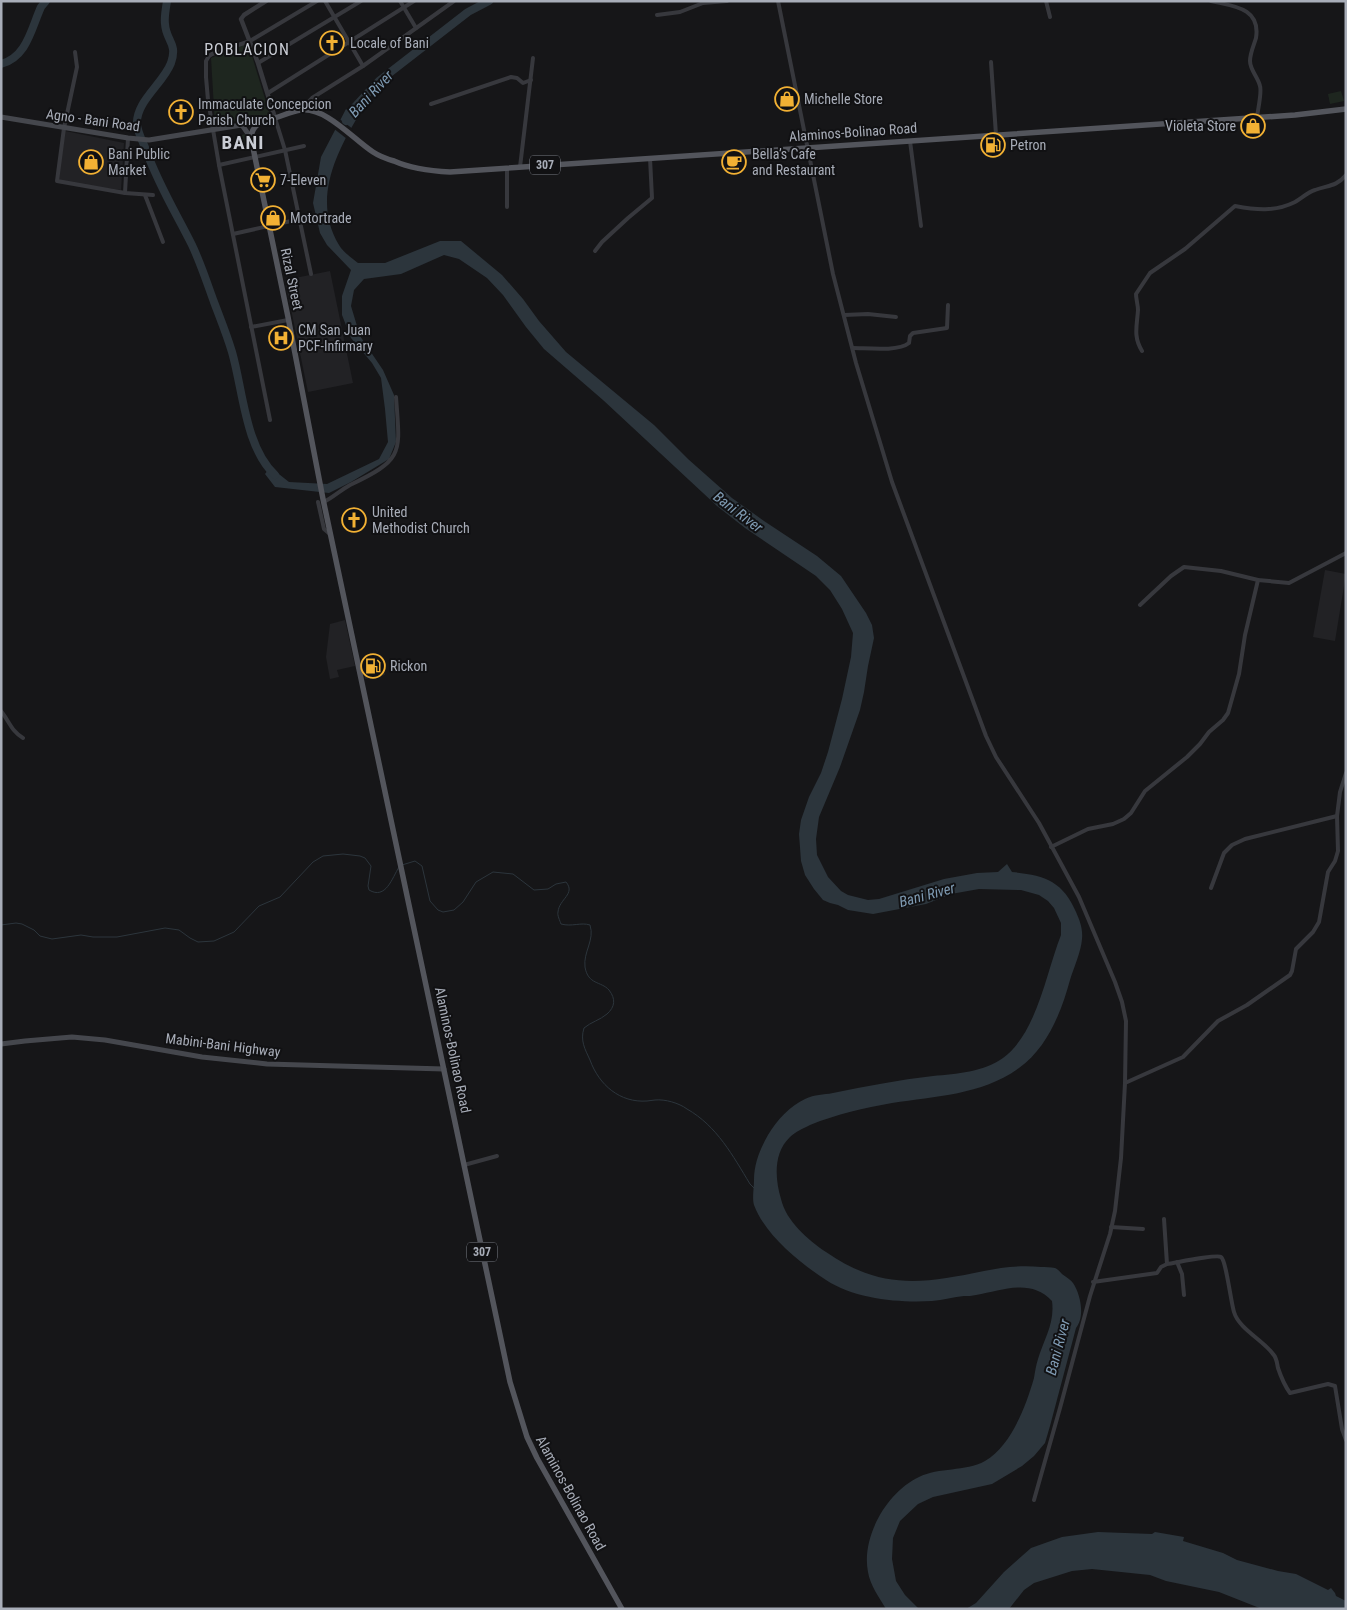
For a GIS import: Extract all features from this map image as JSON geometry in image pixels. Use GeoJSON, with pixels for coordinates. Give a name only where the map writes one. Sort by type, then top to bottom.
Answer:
{"type":"FeatureCollection","features":[{"type":"Feature","properties":{"kind":"main road","name":"Alaminos-Bolinao Road"},"geometry":{"type":"LineString","coordinates":[[301,110],[319,113],[335,122],[374,153],[393,161],[429,171],[450,172],[1295,115],[1346,109]]}},
{"type":"Feature","properties":{"kind":"main road"},"geometry":{"type":"LineString","coordinates":[[250,138],[254,127],[260,122],[301,110]]}},
{"type":"Feature","properties":{"kind":"main road","name":"Agno - Bani Road"},"geometry":{"type":"LineString","coordinates":[[1,117],[149,140],[260,122]]}},
{"type":"Feature","properties":{"kind":"main road"},"geometry":{"type":"LineString","coordinates":[[242,125],[250,138]]}},
{"type":"Feature","properties":{"kind":"main road","name":"Rizal Street"},"geometry":{"type":"LineString","coordinates":[[250,138],[318,474]]}},
{"type":"Feature","properties":{"kind":"main road","name":"Alaminos-Bolinao Road"},"geometry":{"type":"LineString","coordinates":[[318,474],[322,501],[331,535],[510,1382],[527,1437],[550,1484],[622,1609]]}},
{"type":"Feature","properties":{"kind":"main road","name":"Mabini-Bani Highway"},"geometry":{"type":"LineString","coordinates":[[1,1044],[72,1038],[105,1040],[202,1057],[267,1064],[444,1068]]}},
{"type":"Feature","properties":{"kind":"street"},"geometry":{"type":"LineString","coordinates":[[266,1],[242,17],[242,22],[258,62],[285,150],[311,274]]}},
{"type":"Feature","properties":{"kind":"street"},"geometry":{"type":"LineString","coordinates":[[270,420],[219,165],[206,85],[207,58],[212,54],[250,41],[318,1]]}},
{"type":"Feature","properties":{"kind":"street"},"geometry":{"type":"LineString","coordinates":[[325,1],[363,66]]}},
{"type":"Feature","properties":{"kind":"street"},"geometry":{"type":"LineString","coordinates":[[258,62],[361,1]]}},
{"type":"Feature","properties":{"kind":"street"},"geometry":{"type":"LineString","coordinates":[[400,1],[416,28]]}},
{"type":"Feature","properties":{"kind":"street"},"geometry":{"type":"LineString","coordinates":[[268,93],[414,1]]}},
{"type":"Feature","properties":{"kind":"street"},"geometry":{"type":"LineString","coordinates":[[301,110],[312,98],[363,66],[454,1]]}},
{"type":"Feature","properties":{"kind":"street"},"geometry":{"type":"LineString","coordinates":[[657,16],[680,12],[703,3],[727,1]]}},
{"type":"Feature","properties":{"kind":"street"},"geometry":{"type":"LineString","coordinates":[[778,1],[833,274],[879,443],[892,482],[986,736],[996,757],[1039,823],[1079,897],[1122,1002],[1126,1021],[1121,1158],[1111,1227],[1034,1500]]}},
{"type":"Feature","properties":{"kind":"street"},"geometry":{"type":"LineString","coordinates":[[1046,1],[1050,17]]}},
{"type":"Feature","properties":{"kind":"street"},"geometry":{"type":"LineString","coordinates":[[1211,1],[1243,8],[1248,12],[1255,24],[1256,36],[1250,61],[1261,92],[1257,117]]}},
{"type":"Feature","properties":{"kind":"street"},"geometry":{"type":"LineString","coordinates":[[75,52],[77,67],[64,128],[57,181],[125,193],[153,195]]}},
{"type":"Feature","properties":{"kind":"street"},"geometry":{"type":"LineString","coordinates":[[520,167],[533,58]]}},
{"type":"Feature","properties":{"kind":"street"},"geometry":{"type":"LineString","coordinates":[[990,62],[996,135]]}},
{"type":"Feature","properties":{"kind":"street"},"geometry":{"type":"LineString","coordinates":[[431,104],[511,77],[517,78],[523,83],[530,80]]}},
{"type":"Feature","properties":{"kind":"street"},"geometry":{"type":"LineString","coordinates":[[125,193],[129,138]]}},
{"type":"Feature","properties":{"kind":"street"},"geometry":{"type":"LineString","coordinates":[[910,141],[922,226]]}},
{"type":"Feature","properties":{"kind":"street"},"geometry":{"type":"LineString","coordinates":[[219,165],[304,146]]}},
{"type":"Feature","properties":{"kind":"street"},"geometry":{"type":"LineString","coordinates":[[595,251],[602,242],[652,198],[650,158]]}},
{"type":"Feature","properties":{"kind":"street"},"geometry":{"type":"LineString","coordinates":[[507,168],[507,207]]}},
{"type":"Feature","properties":{"kind":"street"},"geometry":{"type":"LineString","coordinates":[[1142,351],[1136,338],[1138,309],[1136,294],[1142,282],[1150,273],[1185,249],[1235,206],[1260,210],[1287,205],[1315,190],[1337,183],[1346,175]]}},
{"type":"Feature","properties":{"kind":"street"},"geometry":{"type":"LineString","coordinates":[[145,195],[163,242]]}},
{"type":"Feature","properties":{"kind":"street"},"geometry":{"type":"LineString","coordinates":[[233,234],[300,219]]}},
{"type":"Feature","properties":{"kind":"street"},"geometry":{"type":"LineString","coordinates":[[853,348],[866,350],[903,347],[909,343],[910,336],[913,333],[947,328],[948,305]]}},
{"type":"Feature","properties":{"kind":"street"},"geometry":{"type":"LineString","coordinates":[[844,314],[896,317]]}},
{"type":"Feature","properties":{"kind":"street"},"geometry":{"type":"LineString","coordinates":[[251,327],[288,320]]}},
{"type":"Feature","properties":{"kind":"street"},"geometry":{"type":"LineString","coordinates":[[322,501],[379,470],[392,458],[399,440],[396,397]]}},
{"type":"Feature","properties":{"kind":"street"},"geometry":{"type":"LineString","coordinates":[[1140,604],[1171,576],[1184,568],[1225,572],[1258,580],[1289,583],[1346,553]]}},
{"type":"Feature","properties":{"kind":"street"},"geometry":{"type":"LineString","coordinates":[[1051,847],[1088,829],[1113,824],[1128,816],[1145,791],[1191,753],[1209,732],[1223,720],[1228,713],[1239,674],[1245,635],[1258,580]]}},
{"type":"Feature","properties":{"kind":"street"},"geometry":{"type":"LineString","coordinates":[[1,711],[7,718],[12,730],[23,738]]}},
{"type":"Feature","properties":{"kind":"street"},"geometry":{"type":"LineString","coordinates":[[1125,1083],[1183,1057],[1218,1021],[1248,1005],[1290,975],[1296,949],[1314,932],[1319,922],[1328,872],[1335,861],[1338,850],[1337,816],[1340,792],[1346,773]]}},
{"type":"Feature","properties":{"kind":"street"},"geometry":{"type":"LineString","coordinates":[[1211,888],[1224,853],[1235,844],[1259,835],[1337,816]]}},
{"type":"Feature","properties":{"kind":"street"},"geometry":{"type":"LineString","coordinates":[[464,1165],[497,1156]]}},
{"type":"Feature","properties":{"kind":"street"},"geometry":{"type":"LineString","coordinates":[[1164,1219],[1167,1264]]}},
{"type":"Feature","properties":{"kind":"street"},"geometry":{"type":"LineString","coordinates":[[1111,1227],[1143,1229]]}},
{"type":"Feature","properties":{"kind":"street"},"geometry":{"type":"LineString","coordinates":[[1094,1282],[1157,1273],[1161,1267],[1177,1262],[1208,1257],[1222,1257],[1226,1266],[1234,1313],[1239,1322],[1275,1356],[1279,1370],[1290,1393],[1328,1384],[1335,1386],[1342,1429],[1346,1440]]}},
{"type":"Feature","properties":{"kind":"street"},"geometry":{"type":"LineString","coordinates":[[1177,1262],[1182,1274],[1184,1294]]}},
{"type":"Feature","properties":{"kind":"shaded area"},"geometry":{"type":"Polygon","coordinates":[[[248,43],[270,115],[215,125],[211,58],[248,43]]]}},
{"type":"Feature","properties":{"kind":"shaded area"},"geometry":{"type":"Polygon","coordinates":[[[1341,91],[1344,101],[1330,104],[1328,94],[1341,91]]]}},
{"type":"Feature","properties":{"kind":"shaded area","name":"Bani Public Market"},"geometry":{"type":"Polygon","coordinates":[[[65,131],[124,143],[121,190],[58,181],[65,131]]]}},
{"type":"Feature","properties":{"kind":"shaded area"},"geometry":{"type":"Polygon","coordinates":[[[245,134],[249,150],[246,151],[241,148],[239,141],[242,135],[245,134]]]}},
{"type":"Feature","properties":{"kind":"shaded area"},"geometry":{"type":"Polygon","coordinates":[[[330,271],[353,383],[308,392],[285,280],[330,271]]]}},
{"type":"Feature","properties":{"kind":"shaded area"},"geometry":{"type":"Polygon","coordinates":[[[1325,570],[1346,574],[1335,641],[1313,637],[1325,570]]]}},
{"type":"Feature","properties":{"kind":"shaded area"},"geometry":{"type":"Polygon","coordinates":[[[345,620],[355,666],[337,670],[339,677],[330,679],[326,657],[330,624],[345,620]]]}},
{"type":"Feature","properties":{"kind":"shaded area","name":"Rickon"},"geometry":{"type":"Polygon","coordinates":[[[381,658],[385,675],[365,679],[362,661],[381,658]]]}},
{"type":"Feature","properties":{"kind":"water"},"geometry":{"type":"Polygon","coordinates":[[[346,109],[357,118],[334,164],[327,196],[331,229],[345,252],[358,263],[385,263],[440,241],[461,241],[502,275],[566,352],[654,425],[688,459],[732,498],[817,556],[841,576],[866,613],[872,625],[874,638],[860,710],[840,767],[819,817],[816,839],[817,855],[828,877],[841,891],[848,895],[868,900],[879,899],[944,879],[977,873],[998,872],[1007,864],[1012,872],[1034,875],[1058,887],[1071,902],[1079,919],[1082,932],[1080,949],[1057,1017],[1052,1029],[1038,1050],[1019,1068],[990,1084],[974,1089],[871,1107],[820,1121],[792,1135],[784,1143],[778,1158],[777,1183],[784,1207],[793,1222],[812,1242],[826,1252],[865,1273],[902,1281],[921,1281],[1012,1267],[1052,1267],[1073,1283],[1078,1294],[1081,1306],[1079,1323],[1076,1328],[1045,1443],[1022,1466],[992,1484],[933,1497],[918,1504],[900,1521],[893,1538],[892,1559],[896,1581],[905,1595],[919,1609],[886,1609],[869,1577],[867,1558],[869,1544],[879,1517],[897,1493],[919,1477],[935,1472],[969,1467],[985,1461],[1002,1446],[1010,1436],[1022,1413],[1031,1389],[1037,1361],[1052,1317],[1052,1301],[1044,1294],[1026,1288],[1006,1289],[973,1296],[960,1296],[932,1301],[892,1300],[850,1292],[826,1280],[795,1257],[766,1227],[753,1202],[756,1162],[772,1129],[789,1110],[805,1099],[816,1095],[883,1083],[969,1072],[995,1063],[1003,1058],[1015,1047],[1032,1018],[1061,935],[1061,923],[1054,908],[1048,901],[1039,895],[1021,890],[979,889],[951,894],[926,904],[873,914],[848,910],[823,900],[805,875],[801,861],[799,834],[801,820],[809,797],[821,773],[828,752],[851,657],[853,633],[842,609],[830,590],[816,576],[745,528],[717,506],[603,400],[544,349],[503,295],[487,278],[459,259],[444,255],[401,274],[364,279],[354,290],[351,306],[360,336],[383,370],[394,395],[396,442],[389,459],[329,493],[275,487],[265,474],[270,467],[289,482],[327,484],[379,459],[388,442],[381,378],[372,363],[351,338],[342,315],[342,296],[351,270],[327,245],[320,233],[313,203],[321,157],[346,109]]]}},
{"type":"Feature","properties":{"kind":"water"},"geometry":{"type":"Polygon","coordinates":[[[1098,1532],[1152,1534],[1155,1532],[1184,1537],[1183,1541],[1223,1553],[1237,1560],[1296,1574],[1328,1590],[1331,1588],[1336,1596],[1346,1601],[1346,1609],[1262,1609],[1219,1592],[1166,1581],[1150,1575],[1092,1569],[1072,1571],[1034,1583],[1024,1590],[1009,1609],[966,1609],[976,1603],[1004,1572],[1031,1548],[1062,1537],[1098,1532]]]}},
{"type":"Feature","properties":{"kind":"pier"},"geometry":{"type":"Polygon","coordinates":[[[338,118],[353,129],[347,139],[333,128],[338,118]]]}},
{"type":"Feature","properties":{"kind":"waterway"},"geometry":{"type":"LineString","coordinates":[[1,64],[10,60],[22,49],[31,33],[41,7],[46,1]]}},
{"type":"Feature","properties":{"kind":"waterway"},"geometry":{"type":"LineString","coordinates":[[167,1],[165,24],[173,56],[167,71],[140,109],[137,125],[156,175],[198,259],[232,352],[251,434],[265,463],[275,475]]}},
{"type":"Feature","properties":{"kind":"waterway","name":"Bani River"},"geometry":{"type":"LineString","coordinates":[[346,121],[352,110],[379,81],[468,12],[489,1]]}},
{"type":"Feature","properties":{"kind":"waterway"},"geometry":{"type":"LineString","coordinates":[[1,925],[22,924],[34,930],[40,936],[52,939],[81,935],[117,937],[165,928],[179,930],[198,942],[214,941],[234,932],[259,906],[280,897],[313,862],[323,856],[343,854],[365,858],[371,866],[369,890],[375,892],[380,892],[388,886],[399,867]]}},
{"type":"Feature","properties":{"kind":"waterway"},"geometry":{"type":"LineString","coordinates":[[402,865],[415,861],[422,866],[430,901],[438,910],[443,912],[454,910],[463,902],[476,882],[493,872],[513,874],[534,890],[548,889],[556,884],[566,882],[569,890],[559,907],[558,913],[561,924],[590,925],[591,936],[585,967],[589,977],[606,987],[614,1000],[610,1011],[584,1028],[583,1041],[594,1069],[605,1084],[619,1095],[637,1101],[659,1100],[672,1102],[698,1116],[716,1133],[754,1188]]}},
{"type":"Feature","properties":{"kind":"place","name":"Locale of Bani"},"geometry":{"type":"Point","coordinates":[332,43]}},
{"type":"Feature","properties":{"kind":"place","name":"Michelle Store"},"geometry":{"type":"Point","coordinates":[787,99]}},
{"type":"Feature","properties":{"kind":"place","name":"Immaculate Concepcion Parish Church"},"geometry":{"type":"Point","coordinates":[181,112]}},
{"type":"Feature","properties":{"kind":"place","name":"Violeta Store"},"geometry":{"type":"Point","coordinates":[1253,126]}},
{"type":"Feature","properties":{"kind":"place","name":"Petron"},"geometry":{"type":"Point","coordinates":[993,145]}},
{"type":"Feature","properties":{"kind":"place","name":"Bani Public Market"},"geometry":{"type":"Point","coordinates":[91,162]}},
{"type":"Feature","properties":{"kind":"place","name":"Bella’s Cafe and Restaurant"},"geometry":{"type":"Point","coordinates":[734,162]}},
{"type":"Feature","properties":{"kind":"place","name":"7-Eleven"},"geometry":{"type":"Point","coordinates":[263,180]}},
{"type":"Feature","properties":{"kind":"place","name":"Motortrade"},"geometry":{"type":"Point","coordinates":[273,218]}},
{"type":"Feature","properties":{"kind":"place","name":"CM San Juan PCF-Infirmary"},"geometry":{"type":"Point","coordinates":[281,338]}},
{"type":"Feature","properties":{"kind":"place","name":"United Methodist Church"},"geometry":{"type":"Point","coordinates":[354,520]}},
{"type":"Feature","properties":{"kind":"place","name":"Rickon"},"geometry":{"type":"Point","coordinates":[373,666]}},
{"type":"Feature","properties":{"kind":"district","name":"POBLACION"},"geometry":{"type":"Point","coordinates":[247,49]}},
{"type":"Feature","properties":{"kind":"district","name":"BANI"},"geometry":{"type":"Point","coordinates":[243,142]}}]}
